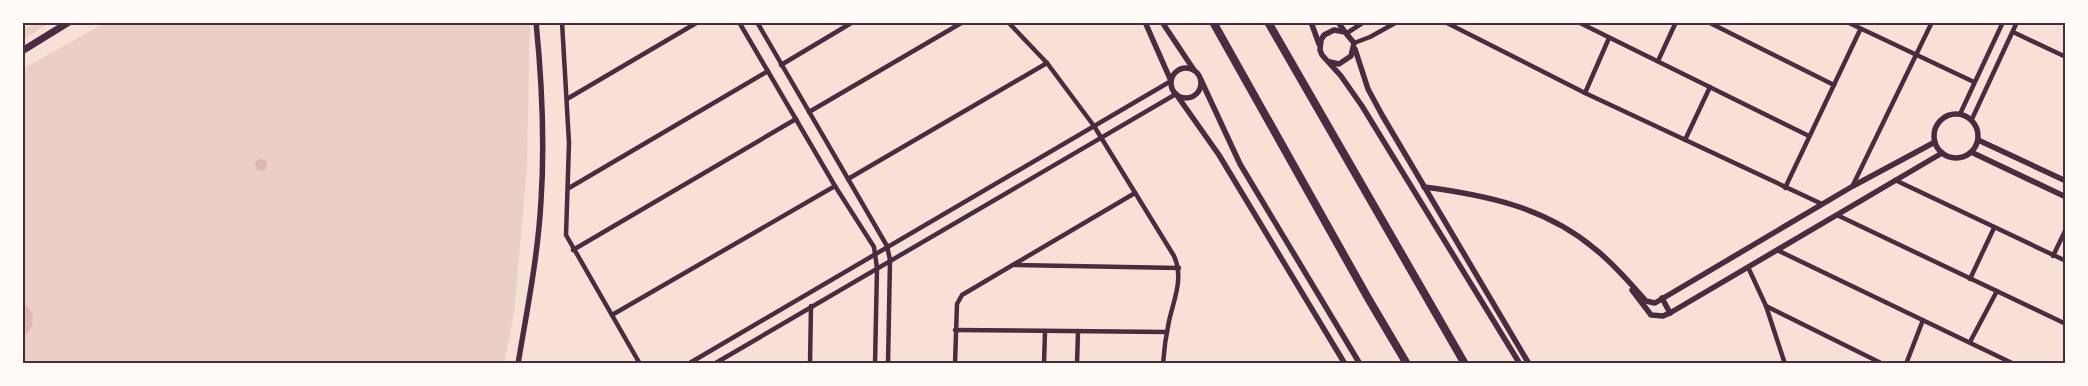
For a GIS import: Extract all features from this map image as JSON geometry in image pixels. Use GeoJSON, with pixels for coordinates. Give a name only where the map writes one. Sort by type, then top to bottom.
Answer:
{"type":"FeatureCollection","features":[{"type":"Feature","properties":{"kind":"highway"},"geometry":{"type":"LineString","coordinates":[[22,51],[69,22]]}},
{"type":"Feature","properties":{"kind":"highway"},"geometry":{"type":"LineString","coordinates":[[1212,22],[1363,290],[1407,364]]}},
{"type":"Feature","properties":{"kind":"highway"},"geometry":{"type":"LineString","coordinates":[[1268,22],[1465,364]]}},
{"type":"Feature","properties":{"kind":"street"},"geometry":{"type":"LineString","coordinates":[[518,364],[535,265],[542,195],[543,110],[536,22]]}},
{"type":"Feature","properties":{"kind":"street"},"geometry":{"type":"LineString","coordinates":[[562,22],[570,143],[567,239],[640,364]]}},
{"type":"Feature","properties":{"kind":"street"},"geometry":{"type":"LineString","coordinates":[[567,99],[698,22]]}},
{"type":"Feature","properties":{"kind":"street"},"geometry":{"type":"LineString","coordinates":[[739,22],[876,253],[876,364]]}},
{"type":"Feature","properties":{"kind":"street"},"geometry":{"type":"LineString","coordinates":[[757,22],[887,246],[890,260],[888,364]]}},
{"type":"Feature","properties":{"kind":"street"},"geometry":{"type":"LineString","coordinates":[[782,65],[853,22]]}},
{"type":"Feature","properties":{"kind":"street"},"geometry":{"type":"LineString","coordinates":[[809,112],[963,22]]}},
{"type":"Feature","properties":{"kind":"street"},"geometry":{"type":"LineString","coordinates":[[1008,22],[1047,62],[1102,137],[1174,256],[1178,268],[1178,283],[1167,332],[1163,364]]}},
{"type":"Feature","properties":{"kind":"street"},"geometry":{"type":"LineString","coordinates":[[1145,22],[1176,94],[1219,155],[1345,364]]}},
{"type":"Feature","properties":{"kind":"street"},"geometry":{"type":"LineString","coordinates":[[1162,22],[1201,80],[1240,164],[1360,364]]}},
{"type":"Feature","properties":{"kind":"street"},"geometry":{"type":"LineString","coordinates":[[1311,22],[1322,55],[1330,62],[1362,106],[1520,364]]}},
{"type":"Feature","properties":{"kind":"street"},"geometry":{"type":"LineString","coordinates":[[1338,22],[1354,45],[1363,75],[1375,102],[1529,364]]}},
{"type":"Feature","properties":{"kind":"street"},"geometry":{"type":"LineString","coordinates":[[1320,45],[1324,35],[1329,32],[1340,30],[1346,32],[1364,22]]}},
{"type":"Feature","properties":{"kind":"street"},"geometry":{"type":"LineString","coordinates":[[1354,45],[1397,22]]}},
{"type":"Feature","properties":{"kind":"street"},"geometry":{"type":"LineString","coordinates":[[1445,22],[1585,93],[1822,204]]}},
{"type":"Feature","properties":{"kind":"street"},"geometry":{"type":"LineString","coordinates":[[1578,22],[1809,136]]}},
{"type":"Feature","properties":{"kind":"street"},"geometry":{"type":"LineString","coordinates":[[1658,61],[1676,22]]}},
{"type":"Feature","properties":{"kind":"street"},"geometry":{"type":"LineString","coordinates":[[1708,22],[1834,85]]}},
{"type":"Feature","properties":{"kind":"street"},"geometry":{"type":"LineString","coordinates":[[1848,22],[1860,30],[1917,54],[1974,82]]}},
{"type":"Feature","properties":{"kind":"street"},"geometry":{"type":"LineString","coordinates":[[1853,186],[1932,22]]}},
{"type":"Feature","properties":{"kind":"street"},"geometry":{"type":"LineString","coordinates":[[1960,114],[2002,22]]}},
{"type":"Feature","properties":{"kind":"street"},"geometry":{"type":"LineString","coordinates":[[1972,119],[2017,22]]}},
{"type":"Feature","properties":{"kind":"street"},"geometry":{"type":"LineString","coordinates":[[1785,188],[1860,30]]}},
{"type":"Feature","properties":{"kind":"street"},"geometry":{"type":"LineString","coordinates":[[2013,32],[2065,57]]}},
{"type":"Feature","properties":{"kind":"street"},"geometry":{"type":"LineString","coordinates":[[1585,93],[1609,38]]}},
{"type":"Feature","properties":{"kind":"street"},"geometry":{"type":"LineString","coordinates":[[1330,62],[1339,64],[1348,60],[1354,51],[1354,45]]}},
{"type":"Feature","properties":{"kind":"street"},"geometry":{"type":"LineString","coordinates":[[848,179],[1047,62]]}},
{"type":"Feature","properties":{"kind":"street"},"geometry":{"type":"LineString","coordinates":[[688,364],[887,246],[1171,82],[1174,73],[1181,68],[1194,70]]}},
{"type":"Feature","properties":{"kind":"street"},"geometry":{"type":"LineString","coordinates":[[568,188],[768,71]]}},
{"type":"Feature","properties":{"kind":"street"},"geometry":{"type":"LineString","coordinates":[[1176,94],[1184,98],[1193,96],[1200,89],[1201,80]]}},
{"type":"Feature","properties":{"kind":"street"},"geometry":{"type":"LineString","coordinates":[[1685,140],[1710,86]]}},
{"type":"Feature","properties":{"kind":"street"},"geometry":{"type":"LineString","coordinates":[[714,364],[810,306],[1176,94]]}},
{"type":"Feature","properties":{"kind":"street"},"geometry":{"type":"LineString","coordinates":[[1949,114],[1960,114],[1972,119],[1978,129],[1978,140],[1971,152],[1966,156],[1953,158],[1942,153],[1935,142],[1935,131],[1940,121],[1949,114]]}},
{"type":"Feature","properties":{"kind":"street"},"geometry":{"type":"LineString","coordinates":[[574,250],[796,119]]}},
{"type":"Feature","properties":{"kind":"street"},"geometry":{"type":"LineString","coordinates":[[1978,140],[2066,181]]}},
{"type":"Feature","properties":{"kind":"street"},"geometry":{"type":"LineString","coordinates":[[1424,187],[1495,199],[1538,213],[1570,230],[1616,268],[1646,301],[1655,303],[1853,186],[1935,142]]}},
{"type":"Feature","properties":{"kind":"street"},"geometry":{"type":"LineString","coordinates":[[1971,152],[2066,196]]}},
{"type":"Feature","properties":{"kind":"street"},"geometry":{"type":"LineString","coordinates":[[1616,268],[1647,311],[1656,316],[1663,316],[1942,153]]}},
{"type":"Feature","properties":{"kind":"street"},"geometry":{"type":"LineString","coordinates":[[1895,180],[2066,262]]}},
{"type":"Feature","properties":{"kind":"street"},"geometry":{"type":"LineString","coordinates":[[612,316],[835,186]]}},
{"type":"Feature","properties":{"kind":"street"},"geometry":{"type":"LineString","coordinates":[[955,364],[955,330],[959,298],[1135,193]]}},
{"type":"Feature","properties":{"kind":"street"},"geometry":{"type":"LineString","coordinates":[[1837,215],[2066,324]]}},
{"type":"Feature","properties":{"kind":"street"},"geometry":{"type":"LineString","coordinates":[[1970,279],[1994,228]]}},
{"type":"Feature","properties":{"kind":"street"},"geometry":{"type":"LineString","coordinates":[[2053,256],[2066,229]]}},
{"type":"Feature","properties":{"kind":"street"},"geometry":{"type":"LineString","coordinates":[[1777,250],[2014,364]]}},
{"type":"Feature","properties":{"kind":"street"},"geometry":{"type":"LineString","coordinates":[[1013,265],[1178,268]]}},
{"type":"Feature","properties":{"kind":"street"},"geometry":{"type":"LineString","coordinates":[[1748,267],[1766,306],[1785,364]]}},
{"type":"Feature","properties":{"kind":"street"},"geometry":{"type":"LineString","coordinates":[[1970,342],[1997,291]]}},
{"type":"Feature","properties":{"kind":"street"},"geometry":{"type":"LineString","coordinates":[[1662,298],[1670,313]]}},
{"type":"Feature","properties":{"kind":"street"},"geometry":{"type":"LineString","coordinates":[[810,306],[810,364]]}},
{"type":"Feature","properties":{"kind":"street"},"geometry":{"type":"LineString","coordinates":[[1766,306],[1883,364]]}},
{"type":"Feature","properties":{"kind":"street"},"geometry":{"type":"LineString","coordinates":[[1906,364],[1923,320]]}},
{"type":"Feature","properties":{"kind":"street"},"geometry":{"type":"LineString","coordinates":[[955,330],[1167,332]]}},
{"type":"Feature","properties":{"kind":"street"},"geometry":{"type":"LineString","coordinates":[[1044,364],[1045,330]]}},
{"type":"Feature","properties":{"kind":"street"},"geometry":{"type":"LineString","coordinates":[[1078,331],[1078,364]]}},
{"type":"Feature","properties":{"kind":"shaded area"},"geometry":{"type":"Polygon","coordinates":[[[35,23],[49,23],[23,40],[23,30],[35,23]]]}},
{"type":"Feature","properties":{"kind":"shaded area"},"geometry":{"type":"Polygon","coordinates":[[[105,23],[530,23],[527,167],[514,314],[504,363],[23,363],[22,69],[105,23]]]}},
{"type":"Feature","properties":{"kind":"shaded area"},"geometry":{"type":"Polygon","coordinates":[[[259,159],[263,159],[267,165],[263,171],[259,171],[255,167],[255,163],[259,159]]]}},
{"type":"Feature","properties":{"kind":"shaded area"},"geometry":{"type":"Polygon","coordinates":[[[22,301],[30,309],[33,319],[30,329],[23,337],[22,301]]]}}]}
